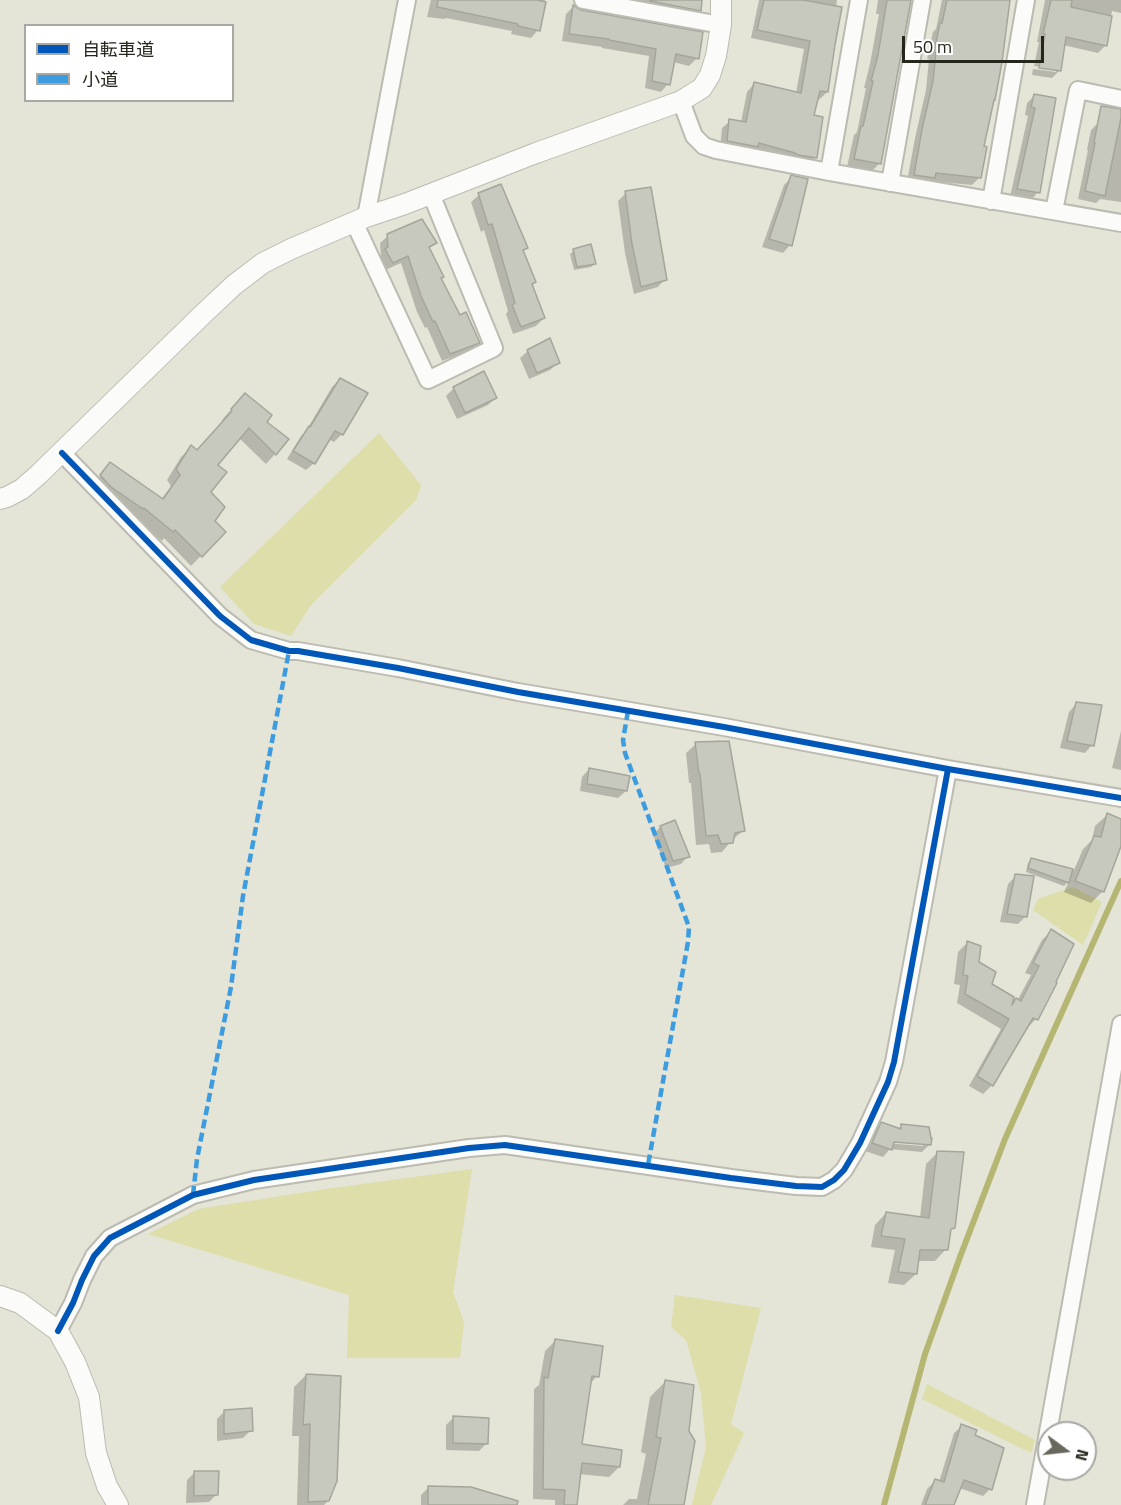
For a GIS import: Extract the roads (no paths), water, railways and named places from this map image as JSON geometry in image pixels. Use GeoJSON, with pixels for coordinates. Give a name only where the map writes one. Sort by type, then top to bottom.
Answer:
{"type":"FeatureCollection","features":[{"type":"Feature","properties":{"kind":"street"},"geometry":{"type":"LineString","coordinates":[[407,0],[360,220],[428,380],[494,348],[431,194]]}},
{"type":"Feature","properties":{"kind":"street"},"geometry":{"type":"LineString","coordinates":[[583,0],[721,25]]}},
{"type":"Feature","properties":{"kind":"street"},"geometry":{"type":"LineString","coordinates":[[0,500],[22,489],[62,453],[234,285],[263,263],[360,220],[681,100],[702,88],[710,75],[716,56],[721,25],[721,0]]}},
{"type":"Feature","properties":{"kind":"street"},"geometry":{"type":"LineString","coordinates":[[829,172],[860,0]]}},
{"type":"Feature","properties":{"kind":"street"},"geometry":{"type":"LineString","coordinates":[[890,183],[922,0]]}},
{"type":"Feature","properties":{"kind":"street"},"geometry":{"type":"LineString","coordinates":[[991,201],[1026,0]]}},
{"type":"Feature","properties":{"kind":"street"},"geometry":{"type":"LineString","coordinates":[[1054,211],[1078,90],[1121,99]]}},
{"type":"Feature","properties":{"kind":"street"},"geometry":{"type":"LineString","coordinates":[[681,100],[694,136],[704,146],[716,150],[1121,223]]}},
{"type":"Feature","properties":{"kind":"street"},"geometry":{"type":"LineString","coordinates":[[62,453],[220,616],[251,640],[289,651],[398,668],[518,692],[1121,798]]}},
{"type":"Feature","properties":{"kind":"street"},"geometry":{"type":"LineString","coordinates":[[58,1331],[94,1256],[110,1238],[193,1195],[254,1180],[469,1148],[505,1145],[822,1188],[844,1170],[860,1143],[888,1082],[894,1062],[948,769]]}},
{"type":"Feature","properties":{"kind":"street"},"geometry":{"type":"LineString","coordinates":[[1035,1505],[1121,1023]]}},
{"type":"Feature","properties":{"kind":"street"},"geometry":{"type":"LineString","coordinates":[[0,1296],[20,1303],[58,1331],[75,1362],[89,1397],[96,1453],[107,1486],[118,1505]]}},
{"type":"Feature","properties":{"kind":"waterway"},"geometry":{"type":"LineString","coordinates":[[884,1505],[925,1354],[960,1257],[1005,1139],[1121,881]]}}]}
